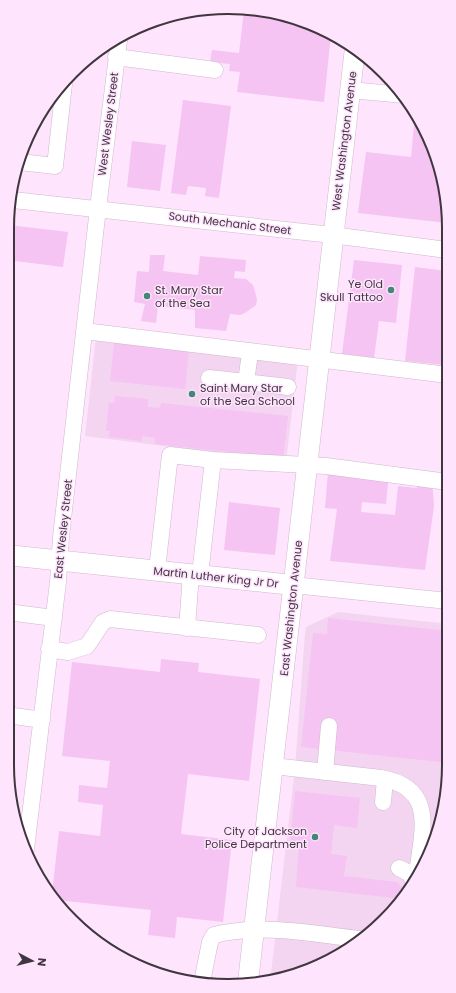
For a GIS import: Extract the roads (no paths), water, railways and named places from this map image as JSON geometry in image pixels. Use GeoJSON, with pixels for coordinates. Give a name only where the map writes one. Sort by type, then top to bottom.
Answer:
{"type":"FeatureCollection","features":[{"type":"Feature","properties":{"kind":"main road","name":"West Washington Avenue"},"geometry":{"type":"LineString","coordinates":[[332,235],[354,55]]}},
{"type":"Feature","properties":{"kind":"main road","name":"East Washington Avenue"},"geometry":{"type":"LineString","coordinates":[[248,978],[332,235]]}},
{"type":"Feature","properties":{"kind":"main road","name":"Martin Luther King Jr Dr"},"geometry":{"type":"LineString","coordinates":[[14,556],[293,585]]}},
{"type":"Feature","properties":{"kind":"street","name":"West Wesley Street"},"geometry":{"type":"LineString","coordinates":[[98,208],[118,45]]}},
{"type":"Feature","properties":{"kind":"street"},"geometry":{"type":"LineString","coordinates":[[116,57],[215,70]]}},
{"type":"Feature","properties":{"kind":"street"},"geometry":{"type":"LineString","coordinates":[[350,90],[395,94]]}},
{"type":"Feature","properties":{"kind":"street"},"geometry":{"type":"LineString","coordinates":[[24,162],[55,166],[63,92]]}},
{"type":"Feature","properties":{"kind":"street","name":"South Mechanic Street"},"geometry":{"type":"LineString","coordinates":[[16,200],[98,208],[442,249]]}},
{"type":"Feature","properties":{"kind":"street","name":"East Wesley Street"},"geometry":{"type":"LineString","coordinates":[[27,840],[54,618],[59,560],[98,208]]}},
{"type":"Feature","properties":{"kind":"street"},"geometry":{"type":"LineString","coordinates":[[84,331],[250,353],[442,374]]}},
{"type":"Feature","properties":{"kind":"street"},"geometry":{"type":"LineString","coordinates":[[246,382],[250,353]]}},
{"type":"Feature","properties":{"kind":"street"},"geometry":{"type":"LineString","coordinates":[[209,378],[288,387]]}},
{"type":"Feature","properties":{"kind":"street"},"geometry":{"type":"LineString","coordinates":[[157,570],[170,455],[213,460],[360,470],[442,481]]}},
{"type":"Feature","properties":{"kind":"street"},"geometry":{"type":"LineString","coordinates":[[187,628],[213,460]]}},
{"type":"Feature","properties":{"kind":"street","name":"Martin Luther King Jr Dr"},"geometry":{"type":"LineString","coordinates":[[293,585],[442,600]]}},
{"type":"Feature","properties":{"kind":"street"},"geometry":{"type":"LineString","coordinates":[[14,613],[54,618]]}},
{"type":"Feature","properties":{"kind":"street"},"geometry":{"type":"LineString","coordinates":[[50,649],[68,652],[87,646],[103,622],[110,620],[258,635]]}},
{"type":"Feature","properties":{"kind":"street"},"geometry":{"type":"LineString","coordinates":[[14,716],[42,720]]}},
{"type":"Feature","properties":{"kind":"street"},"geometry":{"type":"LineString","coordinates":[[325,772],[329,726]]}},
{"type":"Feature","properties":{"kind":"street"},"geometry":{"type":"LineString","coordinates":[[273,766],[385,779],[398,782],[410,789],[420,802],[422,821],[418,863]]}},
{"type":"Feature","properties":{"kind":"street"},"geometry":{"type":"LineString","coordinates":[[382,802],[385,779]]}},
{"type":"Feature","properties":{"kind":"street"},"geometry":{"type":"LineString","coordinates":[[399,868],[409,873],[411,876]]}},
{"type":"Feature","properties":{"kind":"street"},"geometry":{"type":"LineString","coordinates":[[203,977],[210,942],[214,936],[254,930],[276,930],[353,938]]}},
{"type":"Feature","properties":{"kind":"place","name":"Ye Old Skull Tattoo"},"geometry":{"type":"Point","coordinates":[391,290]}},
{"type":"Feature","properties":{"kind":"place","name":"St. Mary Star of the Sea"},"geometry":{"type":"Point","coordinates":[147,296]}},
{"type":"Feature","properties":{"kind":"place","name":"Saint Mary Star of the Sea School"},"geometry":{"type":"Point","coordinates":[192,394]}},
{"type":"Feature","properties":{"kind":"place","name":"City of Jackson Police Department"},"geometry":{"type":"Point","coordinates":[315,837]}}]}
